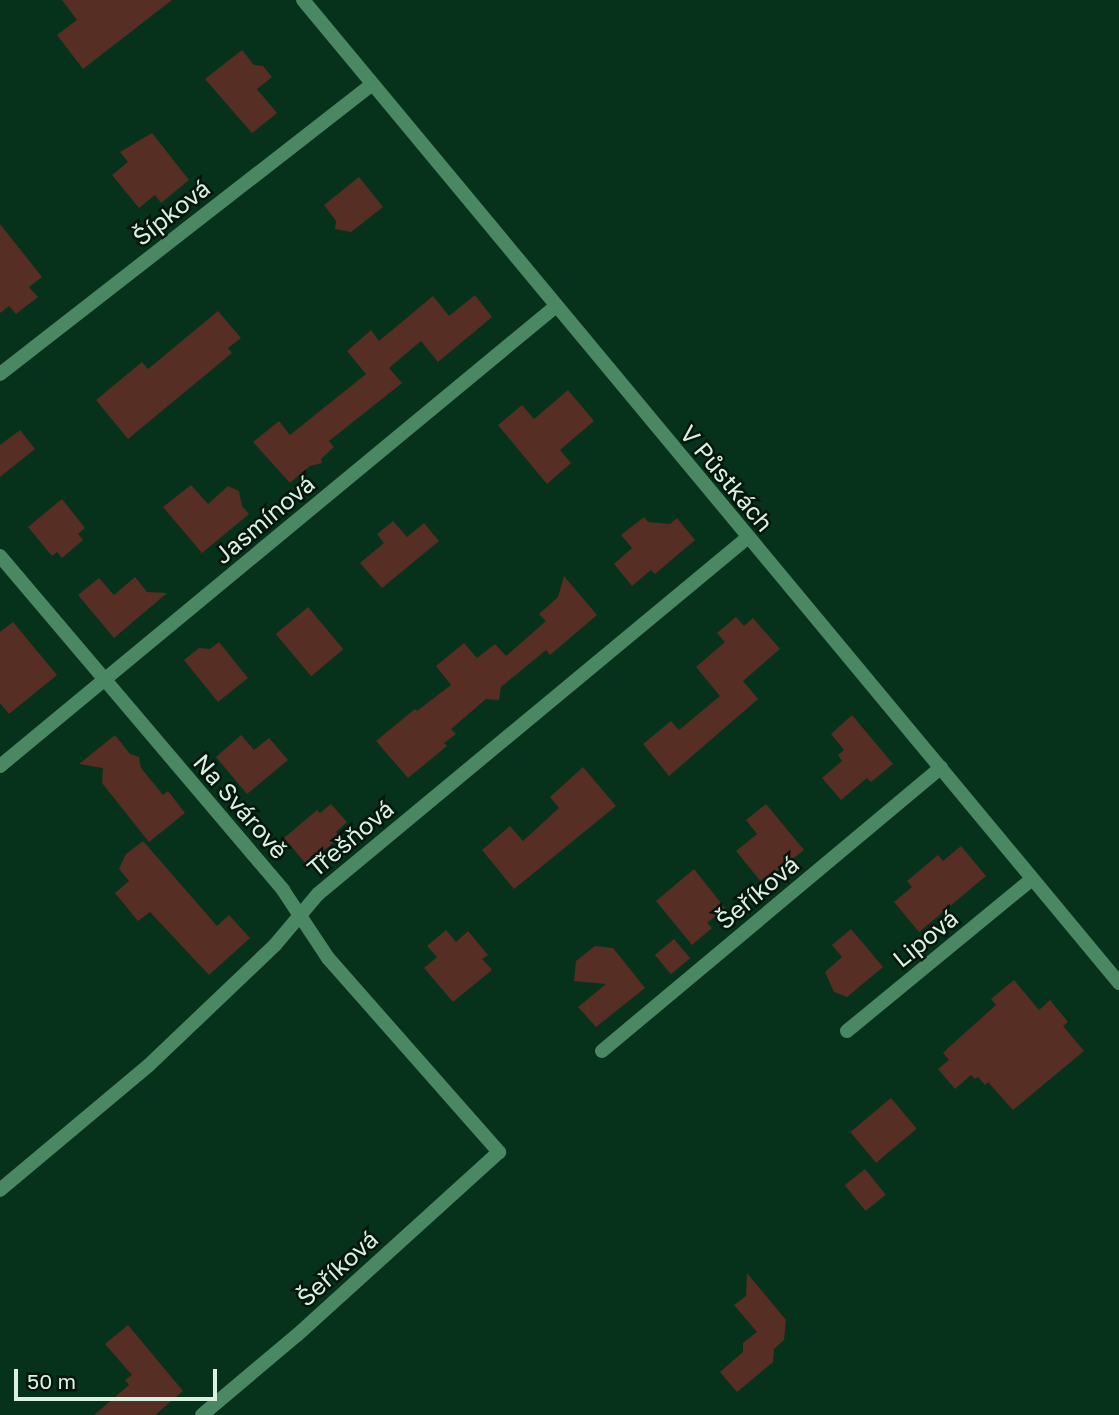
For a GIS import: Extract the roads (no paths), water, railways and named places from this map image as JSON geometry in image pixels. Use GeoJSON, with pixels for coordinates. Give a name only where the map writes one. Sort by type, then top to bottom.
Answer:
{"type":"FeatureCollection","features":[{"type":"Feature","properties":{"kind":"street","name":"V Půstkách"},"geometry":{"type":"LineString","coordinates":[[303,0],[1119,983]]}},
{"type":"Feature","properties":{"kind":"street","name":"Šípková"},"geometry":{"type":"LineString","coordinates":[[0,374],[371,85]]}},
{"type":"Feature","properties":{"kind":"street","name":"Jasmínová"},"geometry":{"type":"LineString","coordinates":[[0,766],[556,306]]}},
{"type":"Feature","properties":{"kind":"street","name":"Třešňová"},"geometry":{"type":"LineString","coordinates":[[0,1190],[149,1065],[300,918],[318,894],[747,538]]}},
{"type":"Feature","properties":{"kind":"street","name":"Na Svárově"},"geometry":{"type":"LineString","coordinates":[[0,556],[283,890],[328,958],[499,1152]]}},
{"type":"Feature","properties":{"kind":"street","name":"Šeříková"},"geometry":{"type":"LineString","coordinates":[[602,1051],[941,768]]}},
{"type":"Feature","properties":{"kind":"street","name":"Lipová"},"geometry":{"type":"LineString","coordinates":[[847,1031],[1032,879]]}},
{"type":"Feature","properties":{"kind":"street","name":"Šeříková"},"geometry":{"type":"LineString","coordinates":[[202,1415],[298,1335],[499,1152]]}}]}
